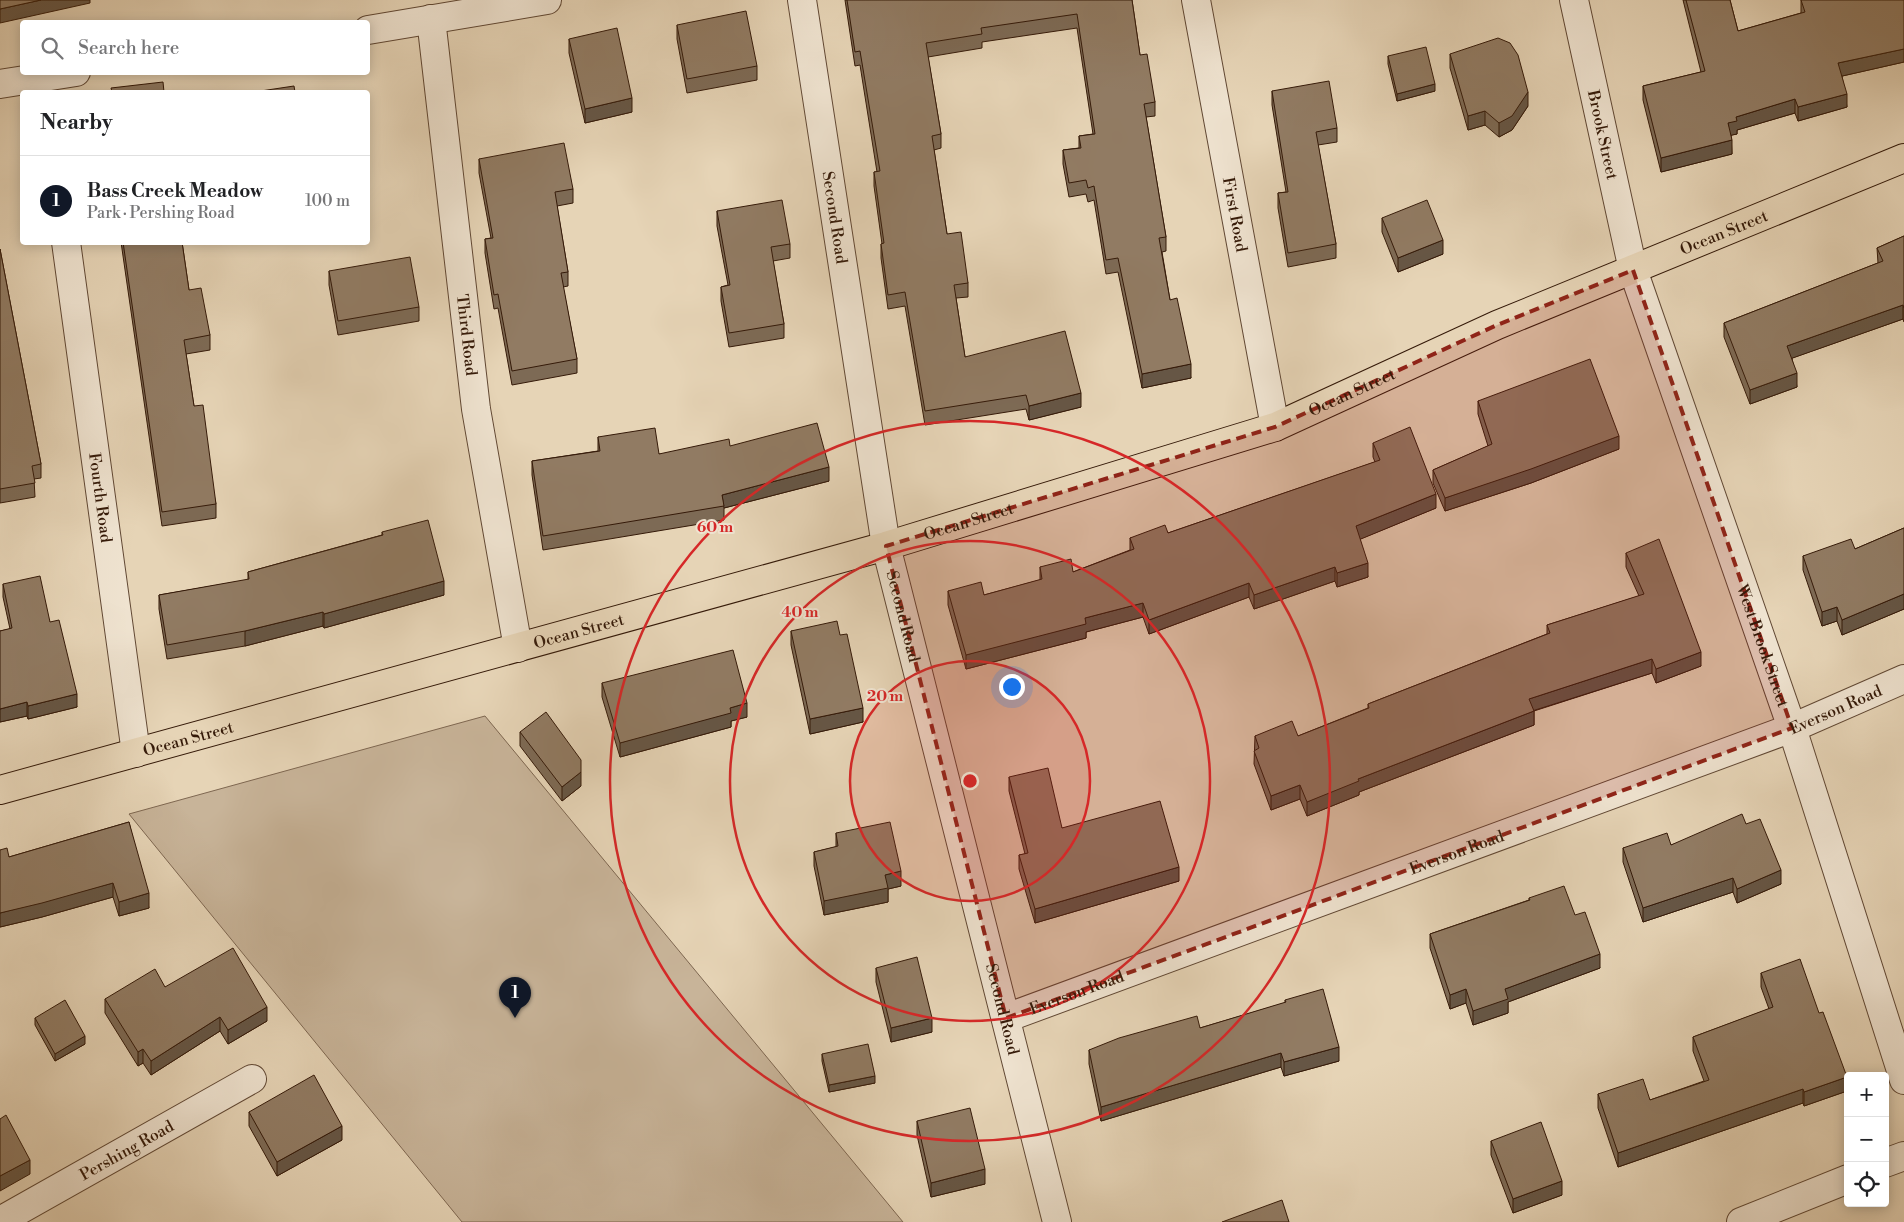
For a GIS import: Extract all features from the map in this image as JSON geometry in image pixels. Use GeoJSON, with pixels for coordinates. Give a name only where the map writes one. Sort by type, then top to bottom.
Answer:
{"type":"FeatureCollection","features":[{"type":"Feature","properties":{"kind":"main road","name":"Ocean Street"},"geometry":{"type":"LineString","coordinates":[[0,790],[886,546],[1275,427],[1497,325],[1904,158]]}},
{"type":"Feature","properties":{"kind":"street"},"geometry":{"type":"LineString","coordinates":[[370,30],[548,0]]}},
{"type":"Feature","properties":{"kind":"street","name":"Second Road"},"geometry":{"type":"LineString","coordinates":[[802,0],[886,546],[1056,1222]]}},
{"type":"Feature","properties":{"kind":"street","name":"First Road"},"geometry":{"type":"LineString","coordinates":[[1196,0],[1275,427]]}},
{"type":"Feature","properties":{"kind":"street","name":"Brook Street"},"geometry":{"type":"LineString","coordinates":[[1574,0],[1633,270]]}},
{"type":"Feature","properties":{"kind":"street","name":"Third Road"},"geometry":{"type":"LineString","coordinates":[[432,19],[476,410],[518,648]]}},
{"type":"Feature","properties":{"kind":"street"},"geometry":{"type":"LineString","coordinates":[[0,84],[44,85],[69,75]]}},
{"type":"Feature","properties":{"kind":"street","name":"Fourth Road"},"geometry":{"type":"LineString","coordinates":[[66,245],[136,752]]}},
{"type":"Feature","properties":{"kind":"street","name":"West Brook Street"},"geometry":{"type":"LineString","coordinates":[[1633,270],[1792,728],[1904,1080]]}},
{"type":"Feature","properties":{"kind":"street","name":"Everson Road"},"geometry":{"type":"LineString","coordinates":[[1006,1018],[1792,728],[1904,679]]}},
{"type":"Feature","properties":{"kind":"street","name":"Pershing Road"},"geometry":{"type":"LineString","coordinates":[[0,1221],[252,1080]]}},
{"type":"Feature","properties":{"kind":"street"},"geometry":{"type":"LineString","coordinates":[[1888,1162],[1904,1156]]}},
{"type":"Feature","properties":{"kind":"street"},"geometry":{"type":"LineString","coordinates":[[1742,1222],[1844,1180]]}},
{"type":"Feature","properties":{"kind":"highlighted area"},"geometry":{"type":"Polygon","coordinates":[[[1633,270],[1792,728],[1006,1018],[886,546],[1275,427],[1497,325],[1633,270]]]}},
{"type":"Feature","properties":{"kind":"shaded area"},"geometry":{"type":"Polygon","coordinates":[[[485,716],[903,1222],[462,1222],[129,814],[485,716]]]}},
{"type":"Feature","properties":{"kind":"building"},"geometry":{"type":"Polygon","coordinates":[[[0,0],[41,0],[0,9],[0,0]]]}},
{"type":"Feature","properties":{"kind":"building"},"geometry":{"type":"Polygon","coordinates":[[[847,0],[1132,0],[1140,55],[1147,54],[1155,102],[1144,104],[1166,237],[1159,238],[1170,300],[1177,298],[1191,364],[1142,374],[1118,258],[1106,260],[1094,186],[1088,188],[1086,180],[1069,183],[1063,150],[1081,148],[1079,136],[1095,134],[1077,14],[981,28],[982,34],[926,43],[941,134],[932,136],[947,234],[961,232],[968,283],[954,285],[965,357],[1065,331],[1081,393],[1029,406],[1026,395],[925,411],[905,292],[888,295],[881,244],[884,243],[874,172],[880,171],[860,51],[855,52],[847,0]]]}},
{"type":"Feature","properties":{"kind":"building"},"geometry":{"type":"Polygon","coordinates":[[[1686,0],[1730,0],[1738,31],[1805,12],[1801,0],[1904,0],[1904,49],[1838,63],[1847,94],[1798,107],[1795,99],[1736,117],[1737,121],[1728,123],[1732,140],[1661,158],[1643,86],[1705,71],[1686,0]]]}},
{"type":"Feature","properties":{"kind":"building"},"geometry":{"type":"Polygon","coordinates":[[[746,11],[757,66],[687,79],[677,25],[746,11]]]}},
{"type":"Feature","properties":{"kind":"building"},"geometry":{"type":"Polygon","coordinates":[[[617,28],[632,98],[585,109],[569,39],[617,28]]]}},
{"type":"Feature","properties":{"kind":"building"},"geometry":{"type":"Polygon","coordinates":[[[1498,38],[1510,43],[1518,55],[1528,92],[1512,116],[1499,123],[1485,111],[1468,116],[1450,54],[1498,38]]]}},
{"type":"Feature","properties":{"kind":"building"},"geometry":{"type":"Polygon","coordinates":[[[1426,47],[1435,84],[1397,94],[1388,56],[1426,47]]]}},
{"type":"Feature","properties":{"kind":"building"},"geometry":{"type":"Polygon","coordinates":[[[1329,81],[1337,128],[1316,132],[1336,244],[1288,253],[1278,193],[1288,192],[1272,91],[1329,81]]]}},
{"type":"Feature","properties":{"kind":"building"},"geometry":{"type":"Polygon","coordinates":[[[163,82],[164,90],[112,90],[111,88],[163,82]]]}},
{"type":"Feature","properties":{"kind":"building"},"geometry":{"type":"Polygon","coordinates":[[[294,86],[295,90],[267,90],[294,86]]]}},
{"type":"Feature","properties":{"kind":"building"},"geometry":{"type":"Polygon","coordinates":[[[564,143],[573,189],[555,192],[568,272],[561,273],[577,359],[512,371],[498,294],[494,295],[485,239],[493,238],[479,159],[564,143]]]}},
{"type":"Feature","properties":{"kind":"building"},"geometry":{"type":"Polygon","coordinates":[[[782,200],[790,244],[771,247],[784,324],[729,333],[721,287],[730,285],[717,211],[782,200]]]}},
{"type":"Feature","properties":{"kind":"building"},"geometry":{"type":"Polygon","coordinates":[[[1427,200],[1443,240],[1398,258],[1382,218],[1427,200]]]}},
{"type":"Feature","properties":{"kind":"building"},"geometry":{"type":"Polygon","coordinates":[[[1904,236],[1904,308],[1903,305],[1787,346],[1797,373],[1750,390],[1724,323],[1883,261],[1877,248],[1904,236]]]}},
{"type":"Feature","properties":{"kind":"building"},"geometry":{"type":"Polygon","coordinates":[[[123,245],[182,245],[189,290],[201,288],[210,335],[184,340],[194,406],[203,405],[216,504],[162,512],[123,245]]]}},
{"type":"Feature","properties":{"kind":"building"},"geometry":{"type":"Polygon","coordinates":[[[0,249],[41,464],[32,466],[35,483],[0,489],[0,249]]]}},
{"type":"Feature","properties":{"kind":"building"},"geometry":{"type":"Polygon","coordinates":[[[410,257],[419,307],[338,321],[329,271],[410,257]]]}},
{"type":"Feature","properties":{"kind":"building"},"geometry":{"type":"Polygon","coordinates":[[[1590,359],[1619,436],[1531,469],[1445,498],[1433,470],[1492,444],[1478,401],[1590,359]]]}},
{"type":"Feature","properties":{"kind":"building"},"geometry":{"type":"Polygon","coordinates":[[[817,423],[829,467],[722,495],[724,506],[543,536],[532,461],[600,451],[598,437],[655,428],[659,454],[729,439],[730,446],[817,423]]]}},
{"type":"Feature","properties":{"kind":"building"},"geometry":{"type":"Polygon","coordinates":[[[1410,427],[1436,494],[1356,526],[1368,563],[1337,573],[1335,567],[1254,595],[1249,583],[1149,620],[1143,603],[1085,618],[1086,624],[966,655],[948,591],[981,582],[984,595],[1042,579],[1040,567],[1071,559],[1073,572],[1134,549],[1130,538],[1165,525],[1168,533],[1380,460],[1373,443],[1410,427]]]}},
{"type":"Feature","properties":{"kind":"building"},"geometry":{"type":"Polygon","coordinates":[[[428,520],[444,581],[324,614],[323,612],[245,631],[167,645],[159,595],[249,579],[248,572],[383,535],[382,532],[428,520]]]}},
{"type":"Feature","properties":{"kind":"building"},"geometry":{"type":"Polygon","coordinates":[[[1904,528],[1904,594],[1842,620],[1837,607],[1822,612],[1803,556],[1851,539],[1855,549],[1904,528]]]}},
{"type":"Feature","properties":{"kind":"building"},"geometry":{"type":"Polygon","coordinates":[[[1659,539],[1701,652],[1656,669],[1652,659],[1529,699],[1534,711],[1358,779],[1359,781],[1307,802],[1300,785],[1271,796],[1254,751],[1259,748],[1255,736],[1292,721],[1298,736],[1369,708],[1368,704],[1550,633],[1547,625],[1644,594],[1626,553],[1659,539]]]}},
{"type":"Feature","properties":{"kind":"building"},"geometry":{"type":"Polygon","coordinates":[[[40,576],[50,622],[59,620],[77,694],[28,706],[27,702],[0,709],[0,631],[12,628],[3,584],[40,576]]]}},
{"type":"Feature","properties":{"kind":"building"},"geometry":{"type":"Polygon","coordinates":[[[837,621],[840,635],[847,634],[863,708],[810,719],[791,631],[837,621]]]}},
{"type":"Feature","properties":{"kind":"building"},"geometry":{"type":"Polygon","coordinates":[[[733,650],[747,703],[730,708],[731,713],[620,743],[602,683],[733,650]]]}},
{"type":"Feature","properties":{"kind":"building"},"geometry":{"type":"Polygon","coordinates":[[[546,712],[581,760],[581,772],[562,787],[520,732],[546,712]]]}},
{"type":"Feature","properties":{"kind":"building"},"geometry":{"type":"Polygon","coordinates":[[[1048,768],[1062,828],[1160,801],[1179,867],[1035,909],[1019,855],[1028,853],[1009,777],[1048,768]]]}},
{"type":"Feature","properties":{"kind":"building"},"geometry":{"type":"Polygon","coordinates":[[[1742,814],[1746,824],[1760,819],[1781,870],[1737,889],[1733,878],[1643,908],[1623,848],[1667,833],[1671,845],[1742,814]]]}},
{"type":"Feature","properties":{"kind":"building"},"geometry":{"type":"Polygon","coordinates":[[[129,822],[149,893],[119,902],[113,883],[0,913],[0,850],[7,848],[9,857],[129,822]]]}},
{"type":"Feature","properties":{"kind":"building"},"geometry":{"type":"Polygon","coordinates":[[[890,822],[901,871],[885,875],[888,888],[824,901],[814,852],[838,846],[836,833],[890,822]]]}},
{"type":"Feature","properties":{"kind":"building"},"geometry":{"type":"Polygon","coordinates":[[[1564,886],[1575,915],[1585,912],[1600,954],[1505,989],[1508,999],[1473,1011],[1466,989],[1450,995],[1430,934],[1530,900],[1529,898],[1564,886]]]}},
{"type":"Feature","properties":{"kind":"building"},"geometry":{"type":"Polygon","coordinates":[[[233,948],[267,1007],[228,1030],[220,1017],[151,1061],[143,1049],[138,1052],[105,999],[155,969],[165,987],[233,948]]]}},
{"type":"Feature","properties":{"kind":"building"},"geometry":{"type":"Polygon","coordinates":[[[917,957],[932,1018],[891,1028],[876,968],[917,957]]]}},
{"type":"Feature","properties":{"kind":"building"},"geometry":{"type":"Polygon","coordinates":[[[1800,959],[1819,1013],[1823,1012],[1845,1072],[1844,1078],[1804,1092],[1803,1089],[1618,1153],[1598,1094],[1643,1079],[1650,1100],[1709,1080],[1693,1037],[1773,1007],[1761,973],[1800,959]]]}},
{"type":"Feature","properties":{"kind":"building"},"geometry":{"type":"Polygon","coordinates":[[[1323,989],[1339,1047],[1284,1062],[1281,1053],[1101,1107],[1089,1050],[1119,1038],[1197,1016],[1200,1028],[1323,989]]]}},
{"type":"Feature","properties":{"kind":"building"},"geometry":{"type":"Polygon","coordinates":[[[65,1000],[85,1036],[55,1054],[35,1018],[65,1000]]]}},
{"type":"Feature","properties":{"kind":"building"},"geometry":{"type":"Polygon","coordinates":[[[868,1044],[875,1076],[829,1085],[822,1054],[868,1044]]]}},
{"type":"Feature","properties":{"kind":"building"},"geometry":{"type":"Polygon","coordinates":[[[314,1075],[342,1126],[277,1162],[249,1112],[314,1075]]]}},
{"type":"Feature","properties":{"kind":"building"},"geometry":{"type":"Polygon","coordinates":[[[970,1108],[985,1169],[931,1183],[917,1121],[970,1108]]]}},
{"type":"Feature","properties":{"kind":"building"},"geometry":{"type":"Polygon","coordinates":[[[6,1115],[30,1160],[0,1176],[0,1119],[6,1115]]]}},
{"type":"Feature","properties":{"kind":"building"},"geometry":{"type":"Polygon","coordinates":[[[1541,1122],[1562,1181],[1513,1199],[1491,1141],[1541,1122]]]}},
{"type":"Feature","properties":{"kind":"building"},"geometry":{"type":"Polygon","coordinates":[[[1282,1200],[1289,1222],[1222,1222],[1282,1200]]]}},
{"type":"Feature","properties":{"kind":"place","name":"Bass Creek Meadow"},"geometry":{"type":"Point","coordinates":[515,1018]}}]}
